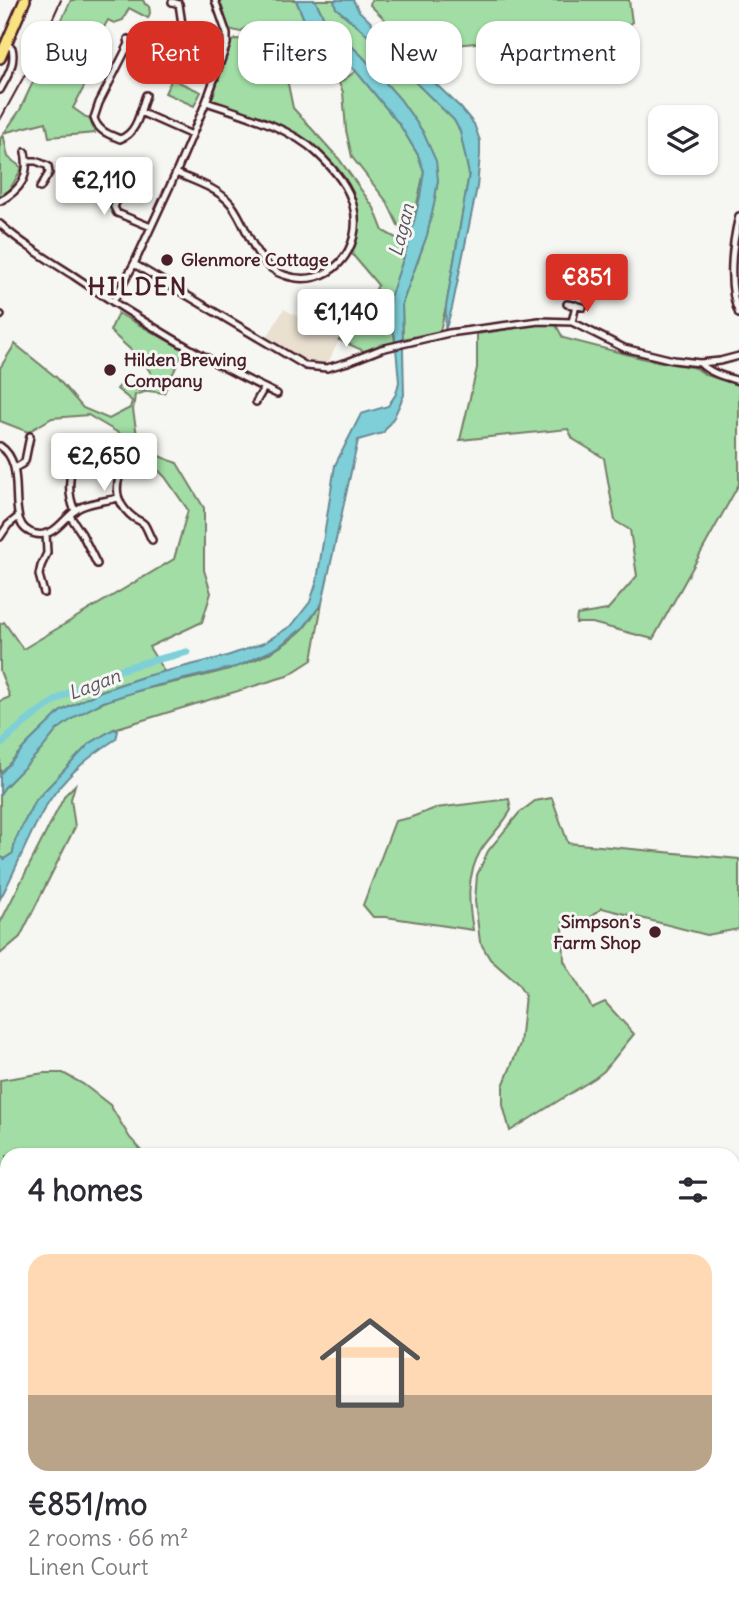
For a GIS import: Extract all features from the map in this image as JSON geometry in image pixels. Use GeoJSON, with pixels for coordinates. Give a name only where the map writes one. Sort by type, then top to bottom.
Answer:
{"type":"FeatureCollection","features":[{"type":"Feature","properties":{"kind":"highway"},"geometry":{"type":"LineString","coordinates":[[0,58],[25,0]]}},
{"type":"Feature","properties":{"kind":"street"},"geometry":{"type":"LineString","coordinates":[[215,0],[222,21]]}},
{"type":"Feature","properties":{"kind":"street"},"geometry":{"type":"LineString","coordinates":[[172,2],[179,4],[182,21]]}},
{"type":"Feature","properties":{"kind":"street"},"geometry":{"type":"LineString","coordinates":[[224,26],[227,34],[224,50]]}},
{"type":"Feature","properties":{"kind":"street"},"geometry":{"type":"LineString","coordinates":[[0,90],[14,58],[12,48],[6,44]]}},
{"type":"Feature","properties":{"kind":"street"},"geometry":{"type":"LineString","coordinates":[[126,50],[93,118],[100,129],[120,139],[127,136],[133,129],[146,95]]}},
{"type":"Feature","properties":{"kind":"street"},"geometry":{"type":"LineString","coordinates":[[113,302],[134,264],[176,173],[212,84]]}},
{"type":"Feature","properties":{"kind":"street"},"geometry":{"type":"LineString","coordinates":[[176,173],[211,189],[229,202],[257,253],[271,269],[282,275],[296,279],[314,277],[332,270],[343,260],[350,248],[355,231],[353,205],[336,173],[320,156],[286,132],[206,102]]}},
{"type":"Feature","properties":{"kind":"street"},"geometry":{"type":"LineString","coordinates":[[140,112],[192,135]]}},
{"type":"Feature","properties":{"kind":"street"},"geometry":{"type":"LineString","coordinates":[[0,201],[20,185],[27,170],[25,152]]}},
{"type":"Feature","properties":{"kind":"street"},"geometry":{"type":"LineString","coordinates":[[27,161],[48,166],[49,173],[40,188]]}},
{"type":"Feature","properties":{"kind":"street"},"geometry":{"type":"LineString","coordinates":[[127,178],[115,210],[151,227]]}},
{"type":"Feature","properties":{"kind":"street"},"geometry":{"type":"LineString","coordinates":[[739,216],[731,279],[733,302],[739,314]]}},
{"type":"Feature","properties":{"kind":"street"},"geometry":{"type":"LineString","coordinates":[[0,224],[113,302],[209,359],[277,394]]}},
{"type":"Feature","properties":{"kind":"street"},"geometry":{"type":"LineString","coordinates":[[134,264],[306,366],[327,368],[381,349],[449,332],[539,321],[572,322],[624,348],[673,360],[700,363],[727,360],[739,355]]}},
{"type":"Feature","properties":{"kind":"street"},"geometry":{"type":"LineString","coordinates":[[567,304],[580,306],[572,322]]}},
{"type":"Feature","properties":{"kind":"street"},"geometry":{"type":"LineString","coordinates":[[700,363],[709,370],[739,381]]}},
{"type":"Feature","properties":{"kind":"street"},"geometry":{"type":"LineString","coordinates":[[256,402],[264,388]]}},
{"type":"Feature","properties":{"kind":"street"},"geometry":{"type":"LineString","coordinates":[[15,467],[25,461],[30,436]]}},
{"type":"Feature","properties":{"kind":"street"},"geometry":{"type":"LineString","coordinates":[[75,511],[70,496],[70,481],[74,459],[81,445]]}},
{"type":"Feature","properties":{"kind":"street"},"geometry":{"type":"LineString","coordinates":[[0,446],[9,454],[15,467],[18,517],[21,525],[28,531],[46,533],[83,506],[118,498]]}},
{"type":"Feature","properties":{"kind":"street"},"geometry":{"type":"LineString","coordinates":[[142,466],[129,467],[121,473],[118,498],[130,514],[146,527],[152,540]]}},
{"type":"Feature","properties":{"kind":"street"},"geometry":{"type":"LineString","coordinates":[[69,516],[82,534],[97,564]]}},
{"type":"Feature","properties":{"kind":"street"},"geometry":{"type":"LineString","coordinates":[[0,537],[18,517]]}},
{"type":"Feature","properties":{"kind":"street"},"geometry":{"type":"LineString","coordinates":[[44,593],[39,570],[47,552],[46,533]]}},
{"type":"Feature","properties":{"kind":"shaded area"},"geometry":{"type":"Polygon","coordinates":[[[284,309],[339,340],[328,363],[305,362],[266,339],[284,309]]]}},
{"type":"Feature","properties":{"kind":"green space"},"geometry":{"type":"Polygon","coordinates":[[[71,0],[143,0],[149,6],[148,18],[129,8],[123,20],[114,23],[108,20],[61,21],[71,0]]]}},
{"type":"Feature","properties":{"kind":"green space"},"geometry":{"type":"Polygon","coordinates":[[[218,0],[296,0],[305,21],[238,21],[238,31],[229,29],[218,0]]]}},
{"type":"Feature","properties":{"kind":"green space"},"geometry":{"type":"Polygon","coordinates":[[[315,0],[334,0],[336,8],[351,21],[326,21],[315,0]]]}},
{"type":"Feature","properties":{"kind":"green space"},"geometry":{"type":"Polygon","coordinates":[[[371,0],[629,0],[632,21],[476,21],[476,43],[462,44],[462,21],[386,21],[370,5],[371,0]]]}},
{"type":"Feature","properties":{"kind":"green space"},"geometry":{"type":"Polygon","coordinates":[[[352,22],[366,34],[366,61],[352,47],[352,22]]]}},
{"type":"Feature","properties":{"kind":"green space"},"geometry":{"type":"Polygon","coordinates":[[[238,39],[238,84],[288,84],[293,108],[339,159],[374,208],[383,231],[407,244],[387,202],[352,157],[346,130],[343,92],[339,84],[352,84],[352,74],[356,71],[400,125],[418,155],[424,172],[408,245],[390,299],[395,343],[364,351],[339,340],[363,318],[378,285],[352,254],[357,228],[346,185],[325,156],[296,135],[263,118],[224,106],[212,99],[217,84],[224,84],[224,63],[231,42],[238,39]]]}},
{"type":"Feature","properties":{"kind":"green space"},"geometry":{"type":"Polygon","coordinates":[[[32,84],[86,84],[73,108],[90,120],[95,133],[49,137],[46,122],[4,133],[20,110],[32,84]]]}},
{"type":"Feature","properties":{"kind":"green space"},"geometry":{"type":"Polygon","coordinates":[[[170,84],[183,84],[201,92],[194,106],[165,93],[170,84]]]}},
{"type":"Feature","properties":{"kind":"green space"},"geometry":{"type":"Polygon","coordinates":[[[387,84],[417,84],[454,120],[460,131],[469,174],[440,331],[403,339],[402,304],[427,235],[438,180],[423,132],[387,84]]]}},
{"type":"Feature","properties":{"kind":"green space"},"geometry":{"type":"Polygon","coordinates":[[[3,134],[8,157],[22,168],[8,193],[0,197],[0,139],[3,134]]]}},
{"type":"Feature","properties":{"kind":"green space"},"geometry":{"type":"Polygon","coordinates":[[[118,313],[184,350],[164,393],[148,391],[135,395],[133,410],[139,448],[177,463],[204,508],[204,570],[211,593],[202,622],[149,647],[165,673],[146,676],[101,691],[61,711],[0,774],[0,701],[10,697],[0,671],[0,624],[4,622],[23,649],[174,559],[188,510],[165,477],[127,438],[88,415],[52,418],[28,432],[0,421],[0,368],[15,344],[57,378],[83,408],[109,419],[130,408],[132,401],[117,389],[123,382],[139,391],[148,389],[154,378],[143,361],[110,331],[118,313]]]}},
{"type":"Feature","properties":{"kind":"green space"},"geometry":{"type":"Polygon","coordinates":[[[535,325],[556,325],[563,338],[645,359],[696,368],[706,375],[739,385],[739,484],[653,639],[592,623],[576,623],[577,615],[607,610],[637,576],[630,530],[615,521],[604,458],[573,439],[568,429],[460,440],[477,368],[477,334],[535,325]]]}},
{"type":"Feature","properties":{"kind":"green space"},"geometry":{"type":"Polygon","coordinates":[[[322,603],[312,660],[287,676],[114,729],[89,744],[34,802],[15,841],[13,853],[4,859],[0,856],[0,794],[63,725],[92,707],[129,693],[234,668],[259,658],[282,646],[303,629],[322,603]]]}},
{"type":"Feature","properties":{"kind":"green space"},"geometry":{"type":"Polygon","coordinates":[[[75,785],[71,799],[75,827],[20,937],[0,954],[0,923],[65,795],[75,785]]]}},
{"type":"Feature","properties":{"kind":"green space"},"geometry":{"type":"Polygon","coordinates":[[[552,798],[568,843],[739,859],[739,929],[707,935],[602,908],[585,921],[563,923],[564,961],[592,1008],[605,1002],[634,1034],[604,1071],[510,1131],[503,1105],[503,1086],[520,1044],[525,995],[517,983],[490,959],[480,942],[475,901],[477,875],[488,851],[519,813],[535,801],[552,798]]]}},
{"type":"Feature","properties":{"kind":"green space"},"geometry":{"type":"Polygon","coordinates":[[[509,799],[511,810],[481,850],[473,870],[469,899],[473,930],[373,917],[363,905],[395,821],[436,808],[509,799]]]}},
{"type":"Feature","properties":{"kind":"green space"},"geometry":{"type":"Polygon","coordinates":[[[63,1073],[83,1084],[110,1105],[130,1138],[139,1148],[0,1148],[0,1080],[63,1073]]]}},
{"type":"Feature","properties":{"kind":"water"},"geometry":{"type":"Polygon","coordinates":[[[296,0],[315,0],[326,21],[305,21],[296,0]]]}},
{"type":"Feature","properties":{"kind":"water"},"geometry":{"type":"Polygon","coordinates":[[[334,0],[353,0],[370,21],[366,21],[366,34],[352,21],[336,8],[334,0]]]}},
{"type":"Feature","properties":{"kind":"water"},"geometry":{"type":"Polygon","coordinates":[[[352,47],[366,61],[366,83],[352,68],[352,47]]]}},
{"type":"Feature","properties":{"kind":"water"},"geometry":{"type":"Polygon","coordinates":[[[367,84],[387,84],[400,99],[423,132],[436,161],[438,180],[427,235],[402,304],[404,395],[383,433],[358,440],[322,603],[304,627],[277,648],[239,666],[147,688],[103,702],[76,716],[57,730],[0,794],[0,774],[61,711],[101,691],[264,643],[292,625],[310,602],[317,581],[335,465],[361,414],[388,406],[396,394],[399,382],[395,337],[389,318],[390,298],[408,245],[424,171],[400,125],[367,84]]]}},
{"type":"Feature","properties":{"kind":"water"},"geometry":{"type":"Polygon","coordinates":[[[417,84],[436,84],[474,124],[480,141],[477,187],[445,331],[446,307],[469,174],[460,131],[454,120],[417,84]]]}},
{"type":"Feature","properties":{"kind":"water"},"geometry":{"type":"Polygon","coordinates":[[[114,729],[118,731],[116,739],[77,768],[46,806],[0,899],[0,856],[4,859],[13,853],[15,841],[34,802],[89,744],[114,729]]]}},
{"type":"Feature","properties":{"kind":"waterway","name":"Lagan"},"geometry":{"type":"LineString","coordinates":[[0,745],[37,713],[93,680],[137,664],[187,652]]}},
{"type":"Feature","properties":{"kind":"railway"},"geometry":{"type":"LineString","coordinates":[[0,120],[39,49],[61,0]]}},
{"type":"Feature","properties":{"kind":"place","name":"Glenmore Cottage"},"geometry":{"type":"Point","coordinates":[167,260]}},
{"type":"Feature","properties":{"kind":"place","name":"Hilden Brewing Company"},"geometry":{"type":"Point","coordinates":[110,370]}},
{"type":"Feature","properties":{"kind":"place","name":"Simpson's Farm Shop"},"geometry":{"type":"Point","coordinates":[655,932]}},
{"type":"Feature","properties":{"kind":"district","name":"HILDEN"},"geometry":{"type":"Point","coordinates":[138,287]}}]}
